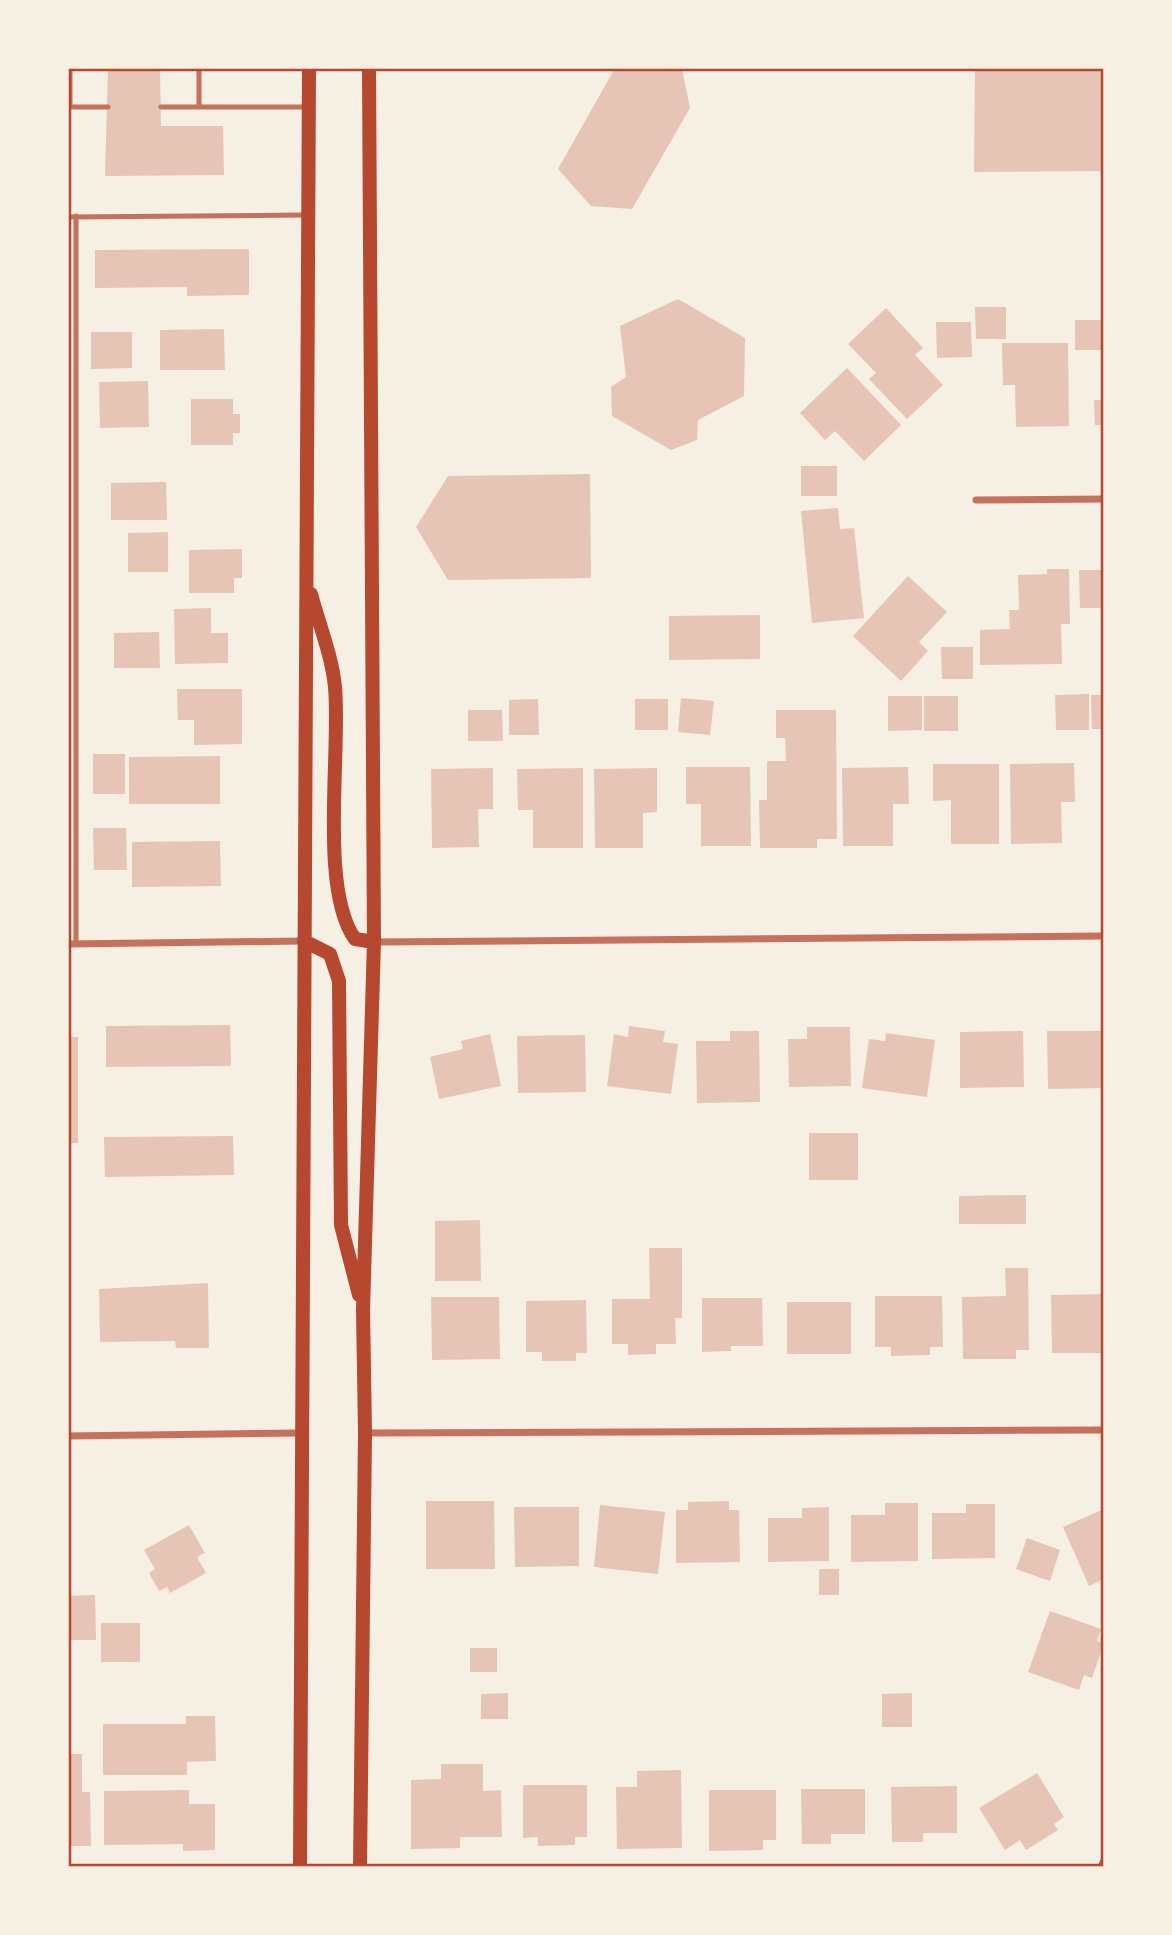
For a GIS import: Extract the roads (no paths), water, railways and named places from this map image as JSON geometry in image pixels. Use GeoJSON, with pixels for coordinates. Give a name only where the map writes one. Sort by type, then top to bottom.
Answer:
{"type":"FeatureCollection","features":[{"type":"Feature","properties":{"kind":"main road"},"geometry":{"type":"LineString","coordinates":[[300,1867],[309,68]]}},
{"type":"Feature","properties":{"kind":"main road"},"geometry":{"type":"LineString","coordinates":[[360,1867],[365,1433],[363,1310],[374,942],[369,68]]}},
{"type":"Feature","properties":{"kind":"main road"},"geometry":{"type":"LineString","coordinates":[[306,572],[335,686],[336,873],[341,912],[355,939],[374,942]]}},
{"type":"Feature","properties":{"kind":"main road"},"geometry":{"type":"LineString","coordinates":[[304,941],[330,954],[339,981],[341,1226],[363,1310]]}},
{"type":"Feature","properties":{"kind":"street"},"geometry":{"type":"LineString","coordinates":[[976,500],[1104,499]]}},
{"type":"Feature","properties":{"kind":"street"},"geometry":{"type":"LineString","coordinates":[[374,942],[1104,936]]}},
{"type":"Feature","properties":{"kind":"street"},"geometry":{"type":"LineString","coordinates":[[72,944],[304,941]]}},
{"type":"Feature","properties":{"kind":"street"},"geometry":{"type":"LineString","coordinates":[[365,1433],[1104,1430]]}},
{"type":"Feature","properties":{"kind":"street"},"geometry":{"type":"LineString","coordinates":[[68,1436],[301,1433]]}},
{"type":"Feature","properties":{"kind":"street"},"geometry":{"type":"LineString","coordinates":[[1101,1867],[1104,1860]]}},
{"type":"Feature","properties":{"kind":"lane"},"geometry":{"type":"LineString","coordinates":[[70,68],[70,107],[108,107]]}},
{"type":"Feature","properties":{"kind":"lane"},"geometry":{"type":"LineString","coordinates":[[199,68],[199,107]]}},
{"type":"Feature","properties":{"kind":"lane"},"geometry":{"type":"LineString","coordinates":[[161,107],[309,107]]}},
{"type":"Feature","properties":{"kind":"lane"},"geometry":{"type":"LineString","coordinates":[[68,216],[309,215]]}},
{"type":"Feature","properties":{"kind":"lane"},"geometry":{"type":"LineString","coordinates":[[72,944],[76,216]]}}]}
